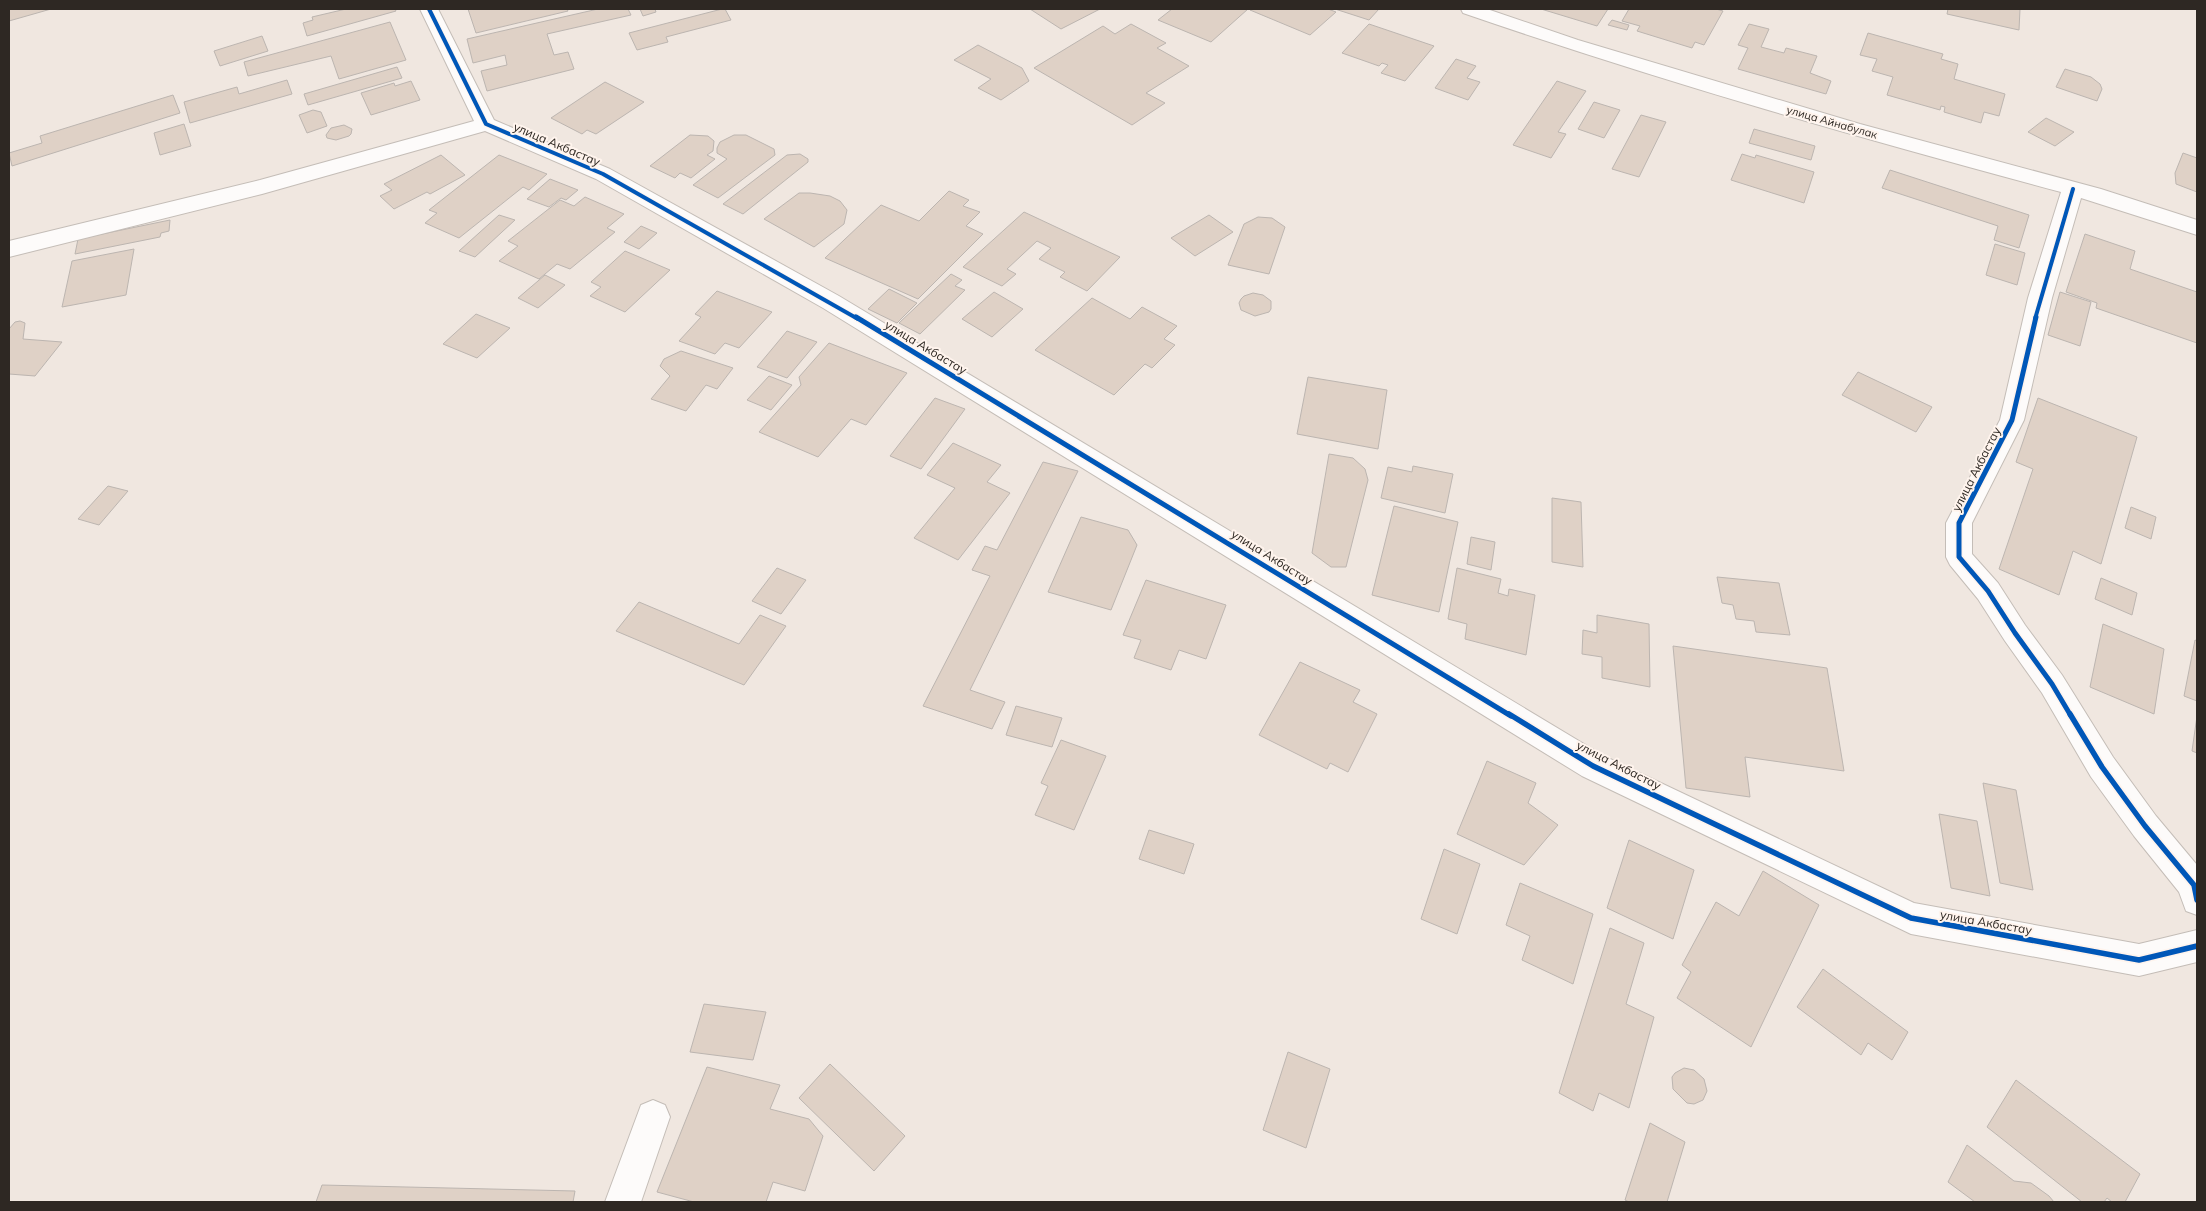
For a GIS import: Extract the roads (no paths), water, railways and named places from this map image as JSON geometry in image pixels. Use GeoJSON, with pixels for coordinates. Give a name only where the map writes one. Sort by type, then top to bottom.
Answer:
{"type":"FeatureCollection","features":[{"type":"Feature","properties":{"kind":"street"},"geometry":{"type":"LineString","coordinates":[[9,250],[262,187],[486,124],[429,9]]}},
{"type":"Feature","properties":{"kind":"street","name":"улица Айнабулак"},"geometry":{"type":"LineString","coordinates":[[1470,9],[1571,44],[1844,126],[2072,189],[2197,228]]}},
{"type":"Feature","properties":{"kind":"street","name":"улица Акбастау"},"geometry":{"type":"LineString","coordinates":[[486,124],[603,174],[831,302],[1147,492],[1593,766],[1910,918],[2139,960],[2197,946]]}},
{"type":"Feature","properties":{"kind":"street","name":"улица Акбастау"},"geometry":{"type":"LineString","coordinates":[[2072,189],[2040,298],[2012,420],[1959,523],[1959,557],[1988,592],[2052,684],[2102,767],[2145,826],[2194,885],[2197,900]]}},
{"type":"Feature","properties":{"kind":"street"},"geometry":{"type":"LineString","coordinates":[[623,1202],[653,1117]]}}]}
